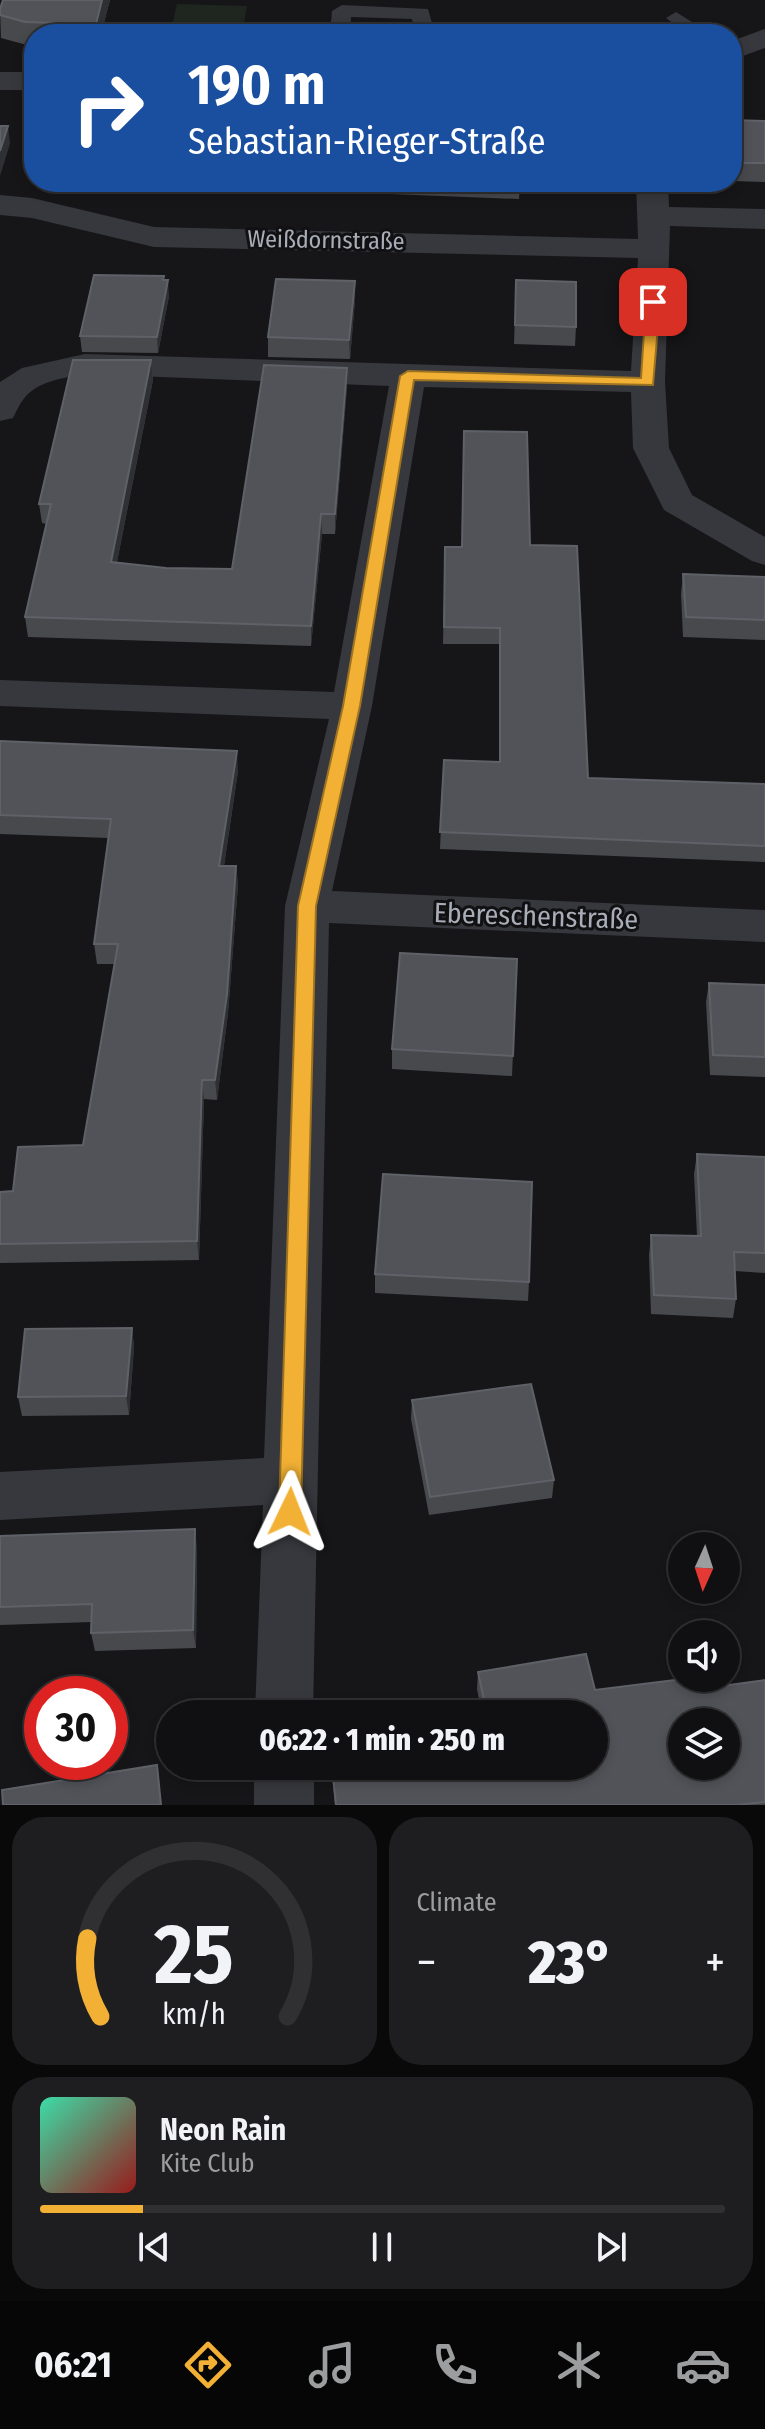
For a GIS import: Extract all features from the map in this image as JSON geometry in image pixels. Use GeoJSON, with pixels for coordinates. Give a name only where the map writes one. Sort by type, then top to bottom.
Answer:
{"type":"FeatureCollection","features":[{"type":"Feature","properties":{"kind":"street"},"geometry":{"type":"LineString","coordinates":[[742,47],[765,38]]}},
{"type":"Feature","properties":{"kind":"street"},"geometry":{"type":"LineString","coordinates":[[0,81],[24,81]]}},
{"type":"Feature","properties":{"kind":"street","name":"Weißdornstraße"},"geometry":{"type":"LineString","coordinates":[[0,205],[32,208],[154,237],[654,216],[765,219]]}},
{"type":"Feature","properties":{"kind":"street"},"geometry":{"type":"LineString","coordinates":[[654,216],[648,382],[651,448],[677,502],[765,553]]}},
{"type":"Feature","properties":{"kind":"street"},"geometry":{"type":"LineString","coordinates":[[0,410],[4,397],[35,373],[85,364],[648,382]]}},
{"type":"Feature","properties":{"kind":"street"},"geometry":{"type":"LineString","coordinates":[[284,1700],[307,906],[352,706],[408,376]]}},
{"type":"Feature","properties":{"kind":"street"},"geometry":{"type":"LineString","coordinates":[[0,693],[352,706]]}},
{"type":"Feature","properties":{"kind":"street","name":"Ebereschenstraße"},"geometry":{"type":"LineString","coordinates":[[307,906],[765,926]]}},
{"type":"Feature","properties":{"kind":"street"},"geometry":{"type":"LineString","coordinates":[[0,1496],[291,1480]]}},
{"type":"Feature","properties":{"kind":"street"},"geometry":{"type":"LineString","coordinates":[[284,1780],[284,1805]]}},
{"type":"Feature","properties":{"kind":"lane"},"geometry":{"type":"LineString","coordinates":[[341,24],[342,11],[421,13],[423,24]]}},
{"type":"Feature","properties":{"kind":"lane"},"geometry":{"type":"LineString","coordinates":[[676,18],[685,24]]}},
{"type":"Feature","properties":{"kind":"shaded area"},"geometry":{"type":"Polygon","coordinates":[[[177,4],[247,6],[244,24],[172,24],[177,4]]]}},
{"type":"Feature","properties":{"kind":"building"},"geometry":{"type":"Polygon","coordinates":[[[3,0],[102,0],[96,24],[25,22],[0,15],[3,0]]]}},
{"type":"Feature","properties":{"kind":"building"},"geometry":{"type":"Polygon","coordinates":[[[742,120],[765,121],[765,163],[742,163],[742,120]]]}},
{"type":"Feature","properties":{"kind":"building"},"geometry":{"type":"Polygon","coordinates":[[[0,126],[8,126],[0,151],[0,126]]]}},
{"type":"Feature","properties":{"kind":"building"},"geometry":{"type":"Polygon","coordinates":[[[94,275],[164,276],[163,280],[168,280],[157,337],[80,336],[94,275]]]}},
{"type":"Feature","properties":{"kind":"building"},"geometry":{"type":"Polygon","coordinates":[[[276,279],[355,281],[349,340],[268,337],[276,279]]]}},
{"type":"Feature","properties":{"kind":"building"},"geometry":{"type":"Polygon","coordinates":[[[516,280],[576,282],[576,327],[515,325],[516,280]]]}},
{"type":"Feature","properties":{"kind":"building"},"geometry":{"type":"Polygon","coordinates":[[[73,360],[151,360],[111,562],[166,568],[232,569],[264,365],[347,368],[335,514],[321,514],[311,626],[25,617],[51,504],[39,504],[73,360]]]}},
{"type":"Feature","properties":{"kind":"building"},"geometry":{"type":"Polygon","coordinates":[[[464,431],[527,432],[530,545],[577,546],[588,778],[765,784],[765,846],[440,832],[444,760],[500,762],[500,628],[444,627],[445,547],[462,547],[464,431]]]}},
{"type":"Feature","properties":{"kind":"building"},"geometry":{"type":"Polygon","coordinates":[[[683,574],[765,577],[765,620],[686,617],[683,574]]]}},
{"type":"Feature","properties":{"kind":"building"},"geometry":{"type":"Polygon","coordinates":[[[0,741],[237,751],[219,866],[236,866],[227,994],[215,1080],[202,1080],[197,1241],[0,1244],[0,1192],[13,1191],[18,1147],[83,1145],[118,944],[94,944],[111,819],[0,815],[0,741]]]}},
{"type":"Feature","properties":{"kind":"building"},"geometry":{"type":"Polygon","coordinates":[[[400,953],[517,959],[513,1056],[392,1049],[400,953]]]}},
{"type":"Feature","properties":{"kind":"building"},"geometry":{"type":"Polygon","coordinates":[[[709,983],[765,985],[765,1057],[713,1055],[709,983]]]}},
{"type":"Feature","properties":{"kind":"building"},"geometry":{"type":"Polygon","coordinates":[[[697,1154],[765,1157],[765,1253],[734,1252],[736,1299],[654,1295],[651,1235],[701,1236],[697,1154]]]}},
{"type":"Feature","properties":{"kind":"building"},"geometry":{"type":"Polygon","coordinates":[[[383,1174],[532,1182],[529,1282],[375,1274],[383,1174]]]}},
{"type":"Feature","properties":{"kind":"building"},"geometry":{"type":"Polygon","coordinates":[[[132,1328],[126,1396],[18,1397],[25,1329],[132,1328]]]}},
{"type":"Feature","properties":{"kind":"building"},"geometry":{"type":"Polygon","coordinates":[[[531,1384],[554,1480],[430,1497],[412,1400],[531,1384]]]}},
{"type":"Feature","properties":{"kind":"building"},"geometry":{"type":"Polygon","coordinates":[[[195,1529],[193,1630],[91,1633],[92,1604],[0,1607],[0,1536],[195,1529]]]}},
{"type":"Feature","properties":{"kind":"building"},"geometry":{"type":"Polygon","coordinates":[[[586,1654],[595,1690],[668,1681],[668,1692],[740,1692],[740,1683],[765,1680],[765,1802],[737,1805],[336,1805],[333,1780],[608,1780],[608,1700],[484,1700],[478,1672],[586,1654]]]}},
{"type":"Feature","properties":{"kind":"building"},"geometry":{"type":"Polygon","coordinates":[[[156,1765],[161,1805],[3,1805],[2,1790],[64,1780],[128,1780],[128,1770],[156,1765]]]}},
{"type":"Feature","properties":{"kind":"route"},"geometry":{"type":"LineString","coordinates":[[290,1512],[307,906],[352,706],[408,376],[648,382],[653,302]]}}]}
